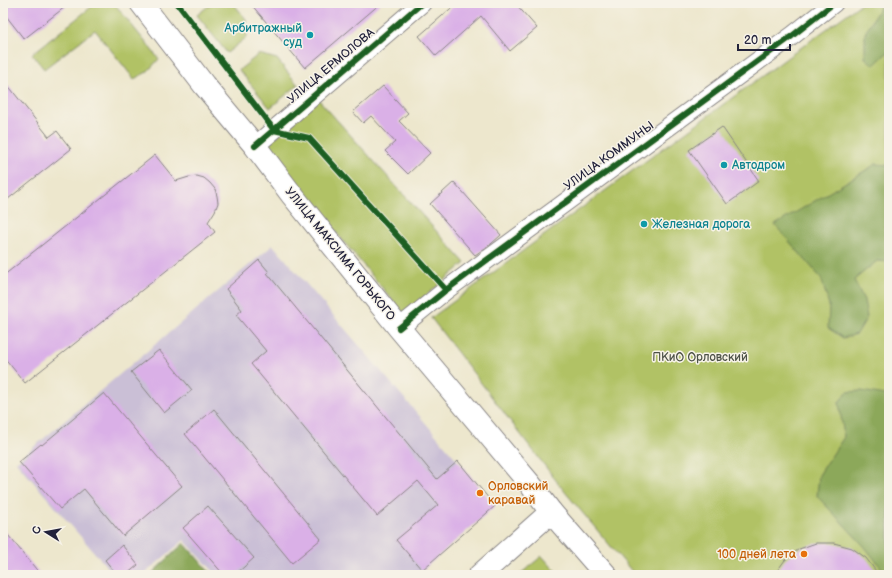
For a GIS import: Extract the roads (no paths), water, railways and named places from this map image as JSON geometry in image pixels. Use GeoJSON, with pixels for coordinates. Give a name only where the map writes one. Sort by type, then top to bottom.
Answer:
{"type":"FeatureCollection","features":[{"type":"Feature","properties":{"kind":"main road","name":"УЛИЦА МАКСИМА ГОРЬКОГО"},"geometry":{"type":"LineString","coordinates":[[142,3],[204,84],[399,328],[606,575]]}},
{"type":"Feature","properties":{"kind":"main road"},"geometry":{"type":"LineString","coordinates":[[480,575],[552,512]]}},
{"type":"Feature","properties":{"kind":"street","name":"УЛИЦА ЕРМОЛОВА"},"geometry":{"type":"LineString","coordinates":[[255,146],[422,3]]}},
{"type":"Feature","properties":{"kind":"street","name":"УЛИЦА КОММУНЫ"},"geometry":{"type":"LineString","coordinates":[[399,328],[446,290],[834,3]]}},
{"type":"Feature","properties":{"kind":"place","name":"Арбитражный суд"},"geometry":{"type":"Point","coordinates":[310,35]}},
{"type":"Feature","properties":{"kind":"place","name":"Автодром"},"geometry":{"type":"Point","coordinates":[724,165]}},
{"type":"Feature","properties":{"kind":"place","name":"Железная дорога"},"geometry":{"type":"Point","coordinates":[644,224]}},
{"type":"Feature","properties":{"kind":"place","name":"Орловский каравай"},"geometry":{"type":"Point","coordinates":[480,493]}},
{"type":"Feature","properties":{"kind":"place","name":"100 дней лета"},"geometry":{"type":"Point","coordinates":[804,554]}},
{"type":"Feature","properties":{"kind":"park label","name":"ПКиО Орловский"},"geometry":{"type":"Point","coordinates":[700,357]}}]}
